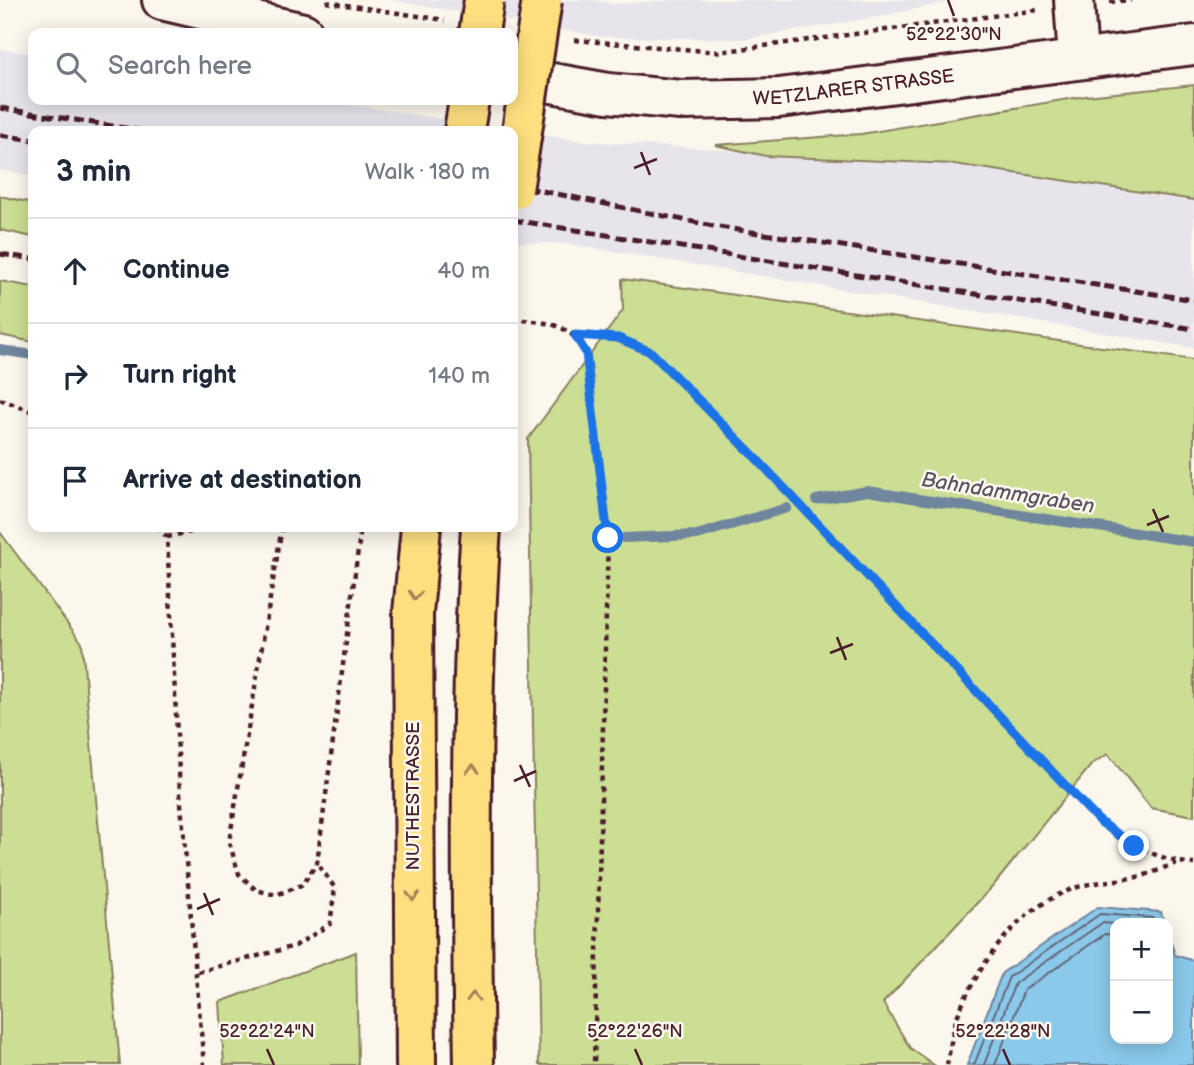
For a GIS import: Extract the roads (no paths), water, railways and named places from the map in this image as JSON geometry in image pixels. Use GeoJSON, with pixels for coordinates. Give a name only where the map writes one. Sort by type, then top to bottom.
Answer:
{"type":"FeatureCollection","features":[{"type":"Feature","properties":{"kind":"highway"},"geometry":{"type":"LineString","coordinates":[[480,28],[484,0]]}},
{"type":"Feature","properties":{"kind":"highway"},"geometry":{"type":"LineString","coordinates":[[518,157],[542,0]]}},
{"type":"Feature","properties":{"kind":"highway"},"geometry":{"type":"LineString","coordinates":[[465,126],[468,105]]}},
{"type":"Feature","properties":{"kind":"highway","name":"NUTHESTRASSE"},"geometry":{"type":"LineString","coordinates":[[415,1065],[414,613],[421,532]]}},
{"type":"Feature","properties":{"kind":"highway"},"geometry":{"type":"LineString","coordinates":[[474,1065],[472,910],[475,618],[481,532]]}},
{"type":"Feature","properties":{"kind":"street"},"geometry":{"type":"LineString","coordinates":[[163,0],[282,28]]}},
{"type":"Feature","properties":{"kind":"street"},"geometry":{"type":"LineString","coordinates":[[1074,3],[1078,59]]}},
{"type":"Feature","properties":{"kind":"street","name":"WETZLARER STRASSE"},"geometry":{"type":"LineString","coordinates":[[518,77],[608,93],[681,100],[779,98],[1194,45]]}},
{"type":"Feature","properties":{"kind":"water"},"geometry":{"type":"Polygon","coordinates":[[[1098,907],[1161,912],[1163,918],[1110,918],[1110,1044],[1173,1044],[1173,949],[1175,955],[1194,961],[1194,1065],[967,1065],[1002,973],[1098,907]]]}},
{"type":"Feature","properties":{"kind":"waterway","name":"Bahndammgraben"},"geometry":{"type":"LineString","coordinates":[[0,350],[28,354]]}},
{"type":"Feature","properties":{"kind":"waterway","name":"Bahndammgraben"},"geometry":{"type":"LineString","coordinates":[[816,500],[867,491],[1194,542]]}},
{"type":"Feature","properties":{"kind":"waterway","name":"Bahndammgraben"},"geometry":{"type":"LineString","coordinates":[[624,538],[697,535],[787,508]]}},
{"type":"Feature","properties":{"kind":"railway"},"geometry":{"type":"LineString","coordinates":[[0,108],[113,126]]}},
{"type":"Feature","properties":{"kind":"railway"},"geometry":{"type":"LineString","coordinates":[[0,135],[28,139]]}},
{"type":"Feature","properties":{"kind":"railway"},"geometry":{"type":"LineString","coordinates":[[518,186],[713,226],[1194,300]]}},
{"type":"Feature","properties":{"kind":"railway"},"geometry":{"type":"LineString","coordinates":[[518,221],[1194,329]]}},
{"type":"Feature","properties":{"kind":"railway"},"geometry":{"type":"LineString","coordinates":[[0,254],[28,258]]}}]}
